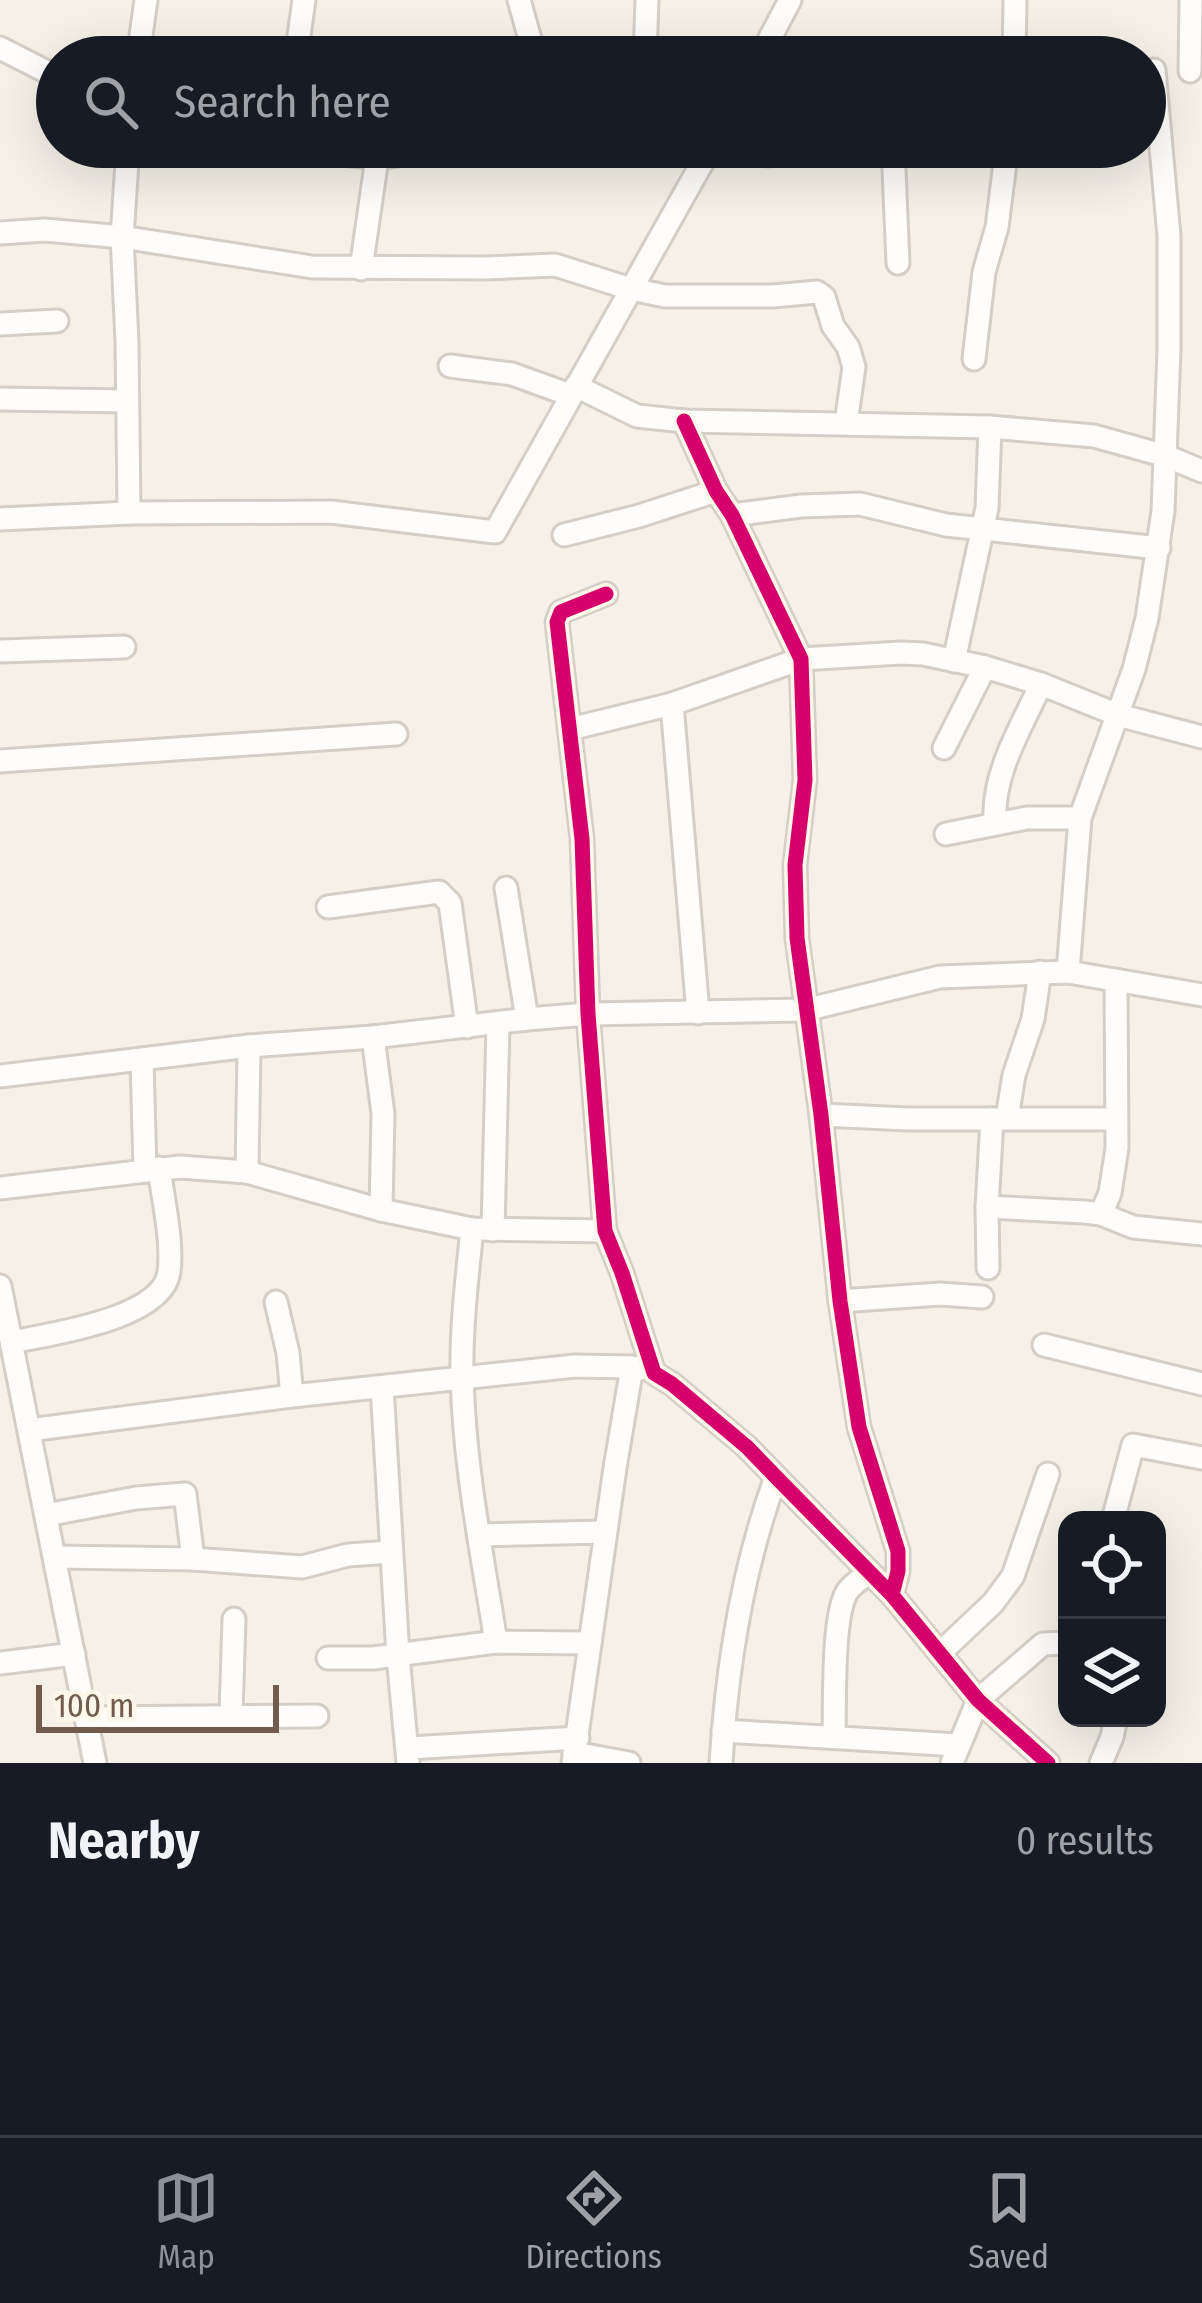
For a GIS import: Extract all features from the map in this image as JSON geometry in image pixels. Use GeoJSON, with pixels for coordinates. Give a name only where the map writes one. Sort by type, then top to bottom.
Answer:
{"type":"FeatureCollection","features":[{"type":"Feature","properties":{"kind":"street"},"geometry":{"type":"LineString","coordinates":[[141,36],[146,0]]}},
{"type":"Feature","properties":{"kind":"street"},"geometry":{"type":"LineString","coordinates":[[299,36],[304,0]]}},
{"type":"Feature","properties":{"kind":"street"},"geometry":{"type":"LineString","coordinates":[[519,0],[529,36]]}},
{"type":"Feature","properties":{"kind":"street"},"geometry":{"type":"LineString","coordinates":[[646,36],[647,0]]}},
{"type":"Feature","properties":{"kind":"street"},"geometry":{"type":"LineString","coordinates":[[771,36],[790,0]]}},
{"type":"Feature","properties":{"kind":"street"},"geometry":{"type":"LineString","coordinates":[[1014,36],[1015,0]]}},
{"type":"Feature","properties":{"kind":"street"},"geometry":{"type":"LineString","coordinates":[[1166,70],[1196,71],[1191,0]]}},
{"type":"Feature","properties":{"kind":"street"},"geometry":{"type":"LineString","coordinates":[[0,48],[36,66]]}},
{"type":"Feature","properties":{"kind":"street"},"geometry":{"type":"LineString","coordinates":[[127,168],[122,237],[129,514]]}},
{"type":"Feature","properties":{"kind":"street"},"geometry":{"type":"LineString","coordinates":[[361,269],[376,168]]}},
{"type":"Feature","properties":{"kind":"street"},"geometry":{"type":"LineString","coordinates":[[0,519],[331,512],[495,532],[699,168]]}},
{"type":"Feature","properties":{"kind":"street"},"geometry":{"type":"LineString","coordinates":[[894,168],[898,263]]}},
{"type":"Feature","properties":{"kind":"street"},"geometry":{"type":"LineString","coordinates":[[974,359],[984,272],[998,227],[1005,168]]}},
{"type":"Feature","properties":{"kind":"street"},"geometry":{"type":"LineString","coordinates":[[1068,973],[1080,818],[1147,618],[1159,548],[1166,456],[1169,236],[1161,168]]}},
{"type":"Feature","properties":{"kind":"street"},"geometry":{"type":"LineString","coordinates":[[0,233],[45,230],[122,237],[294,265],[361,269],[555,265],[665,296],[821,294],[854,367],[846,423]]}},
{"type":"Feature","properties":{"kind":"street"},"geometry":{"type":"LineString","coordinates":[[0,324],[57,321]]}},
{"type":"Feature","properties":{"kind":"street"},"geometry":{"type":"LineString","coordinates":[[450,366],[512,374],[573,390],[637,416],[990,427],[1094,436],[1202,471]]}},
{"type":"Feature","properties":{"kind":"street"},"geometry":{"type":"LineString","coordinates":[[0,399],[128,400]]}},
{"type":"Feature","properties":{"kind":"street"},"geometry":{"type":"LineString","coordinates":[[684,421],[801,659],[805,780],[796,938],[859,1427],[898,1550],[892,1595]]}},
{"type":"Feature","properties":{"kind":"street"},"geometry":{"type":"LineString","coordinates":[[954,661],[988,498],[990,427]]}},
{"type":"Feature","properties":{"kind":"street"},"geometry":{"type":"LineString","coordinates":[[564,535],[716,490]]}},
{"type":"Feature","properties":{"kind":"street"},"geometry":{"type":"LineString","coordinates":[[732,515],[860,504],[933,523],[1159,548]]}},
{"type":"Feature","properties":{"kind":"street"},"geometry":{"type":"LineString","coordinates":[[575,1752],[605,1532],[643,1370],[622,1273],[605,1231],[588,1014],[582,839],[558,617],[560,612],[606,594]]}},
{"type":"Feature","properties":{"kind":"street"},"geometry":{"type":"LineString","coordinates":[[0,651],[124,646]]}},
{"type":"Feature","properties":{"kind":"street"},"geometry":{"type":"LineString","coordinates":[[570,729],[672,704],[801,659],[902,653],[985,667],[1118,715],[1202,736]]}},
{"type":"Feature","properties":{"kind":"street"},"geometry":{"type":"LineString","coordinates":[[944,748],[985,667]]}},
{"type":"Feature","properties":{"kind":"street"},"geometry":{"type":"LineString","coordinates":[[995,822],[999,778],[1041,684]]}},
{"type":"Feature","properties":{"kind":"street"},"geometry":{"type":"LineString","coordinates":[[672,704],[698,1013]]}},
{"type":"Feature","properties":{"kind":"street"},"geometry":{"type":"LineString","coordinates":[[0,761],[396,734]]}},
{"type":"Feature","properties":{"kind":"street"},"geometry":{"type":"LineString","coordinates":[[946,834],[1027,818],[1080,818]]}},
{"type":"Feature","properties":{"kind":"street"},"geometry":{"type":"LineString","coordinates":[[506,888],[527,1019]]}},
{"type":"Feature","properties":{"kind":"street"},"geometry":{"type":"LineString","coordinates":[[328,907],[440,892],[446,896],[467,1027]]}},
{"type":"Feature","properties":{"kind":"street"},"geometry":{"type":"LineString","coordinates":[[988,1268],[987,1207],[1000,1119],[1033,1019],[1040,973]]}},
{"type":"Feature","properties":{"kind":"street"},"geometry":{"type":"LineString","coordinates":[[0,1076],[249,1046],[588,1014],[806,1010],[940,977],[1068,973],[1201,990]]}},
{"type":"Feature","properties":{"kind":"street"},"geometry":{"type":"LineString","coordinates":[[1102,1214],[1117,1148],[1116,980]]}},
{"type":"Feature","properties":{"kind":"street"},"geometry":{"type":"LineString","coordinates":[[496,1642],[462,1379],[463,1322],[483,1229],[498,1024]]}},
{"type":"Feature","properties":{"kind":"street"},"geometry":{"type":"LineString","coordinates":[[373,1037],[383,1114],[381,1210]]}},
{"type":"Feature","properties":{"kind":"street"},"geometry":{"type":"LineString","coordinates":[[247,1172],[249,1046]]}},
{"type":"Feature","properties":{"kind":"street"},"geometry":{"type":"LineString","coordinates":[[12,1342],[101,1322],[149,1302],[170,1276],[152,1169],[142,1059]]}},
{"type":"Feature","properties":{"kind":"street"},"geometry":{"type":"LineString","coordinates":[[821,1115],[1116,1119]]}},
{"type":"Feature","properties":{"kind":"street"},"geometry":{"type":"LineString","coordinates":[[0,1188],[152,1169],[247,1172],[381,1210],[483,1229],[605,1231]]}},
{"type":"Feature","properties":{"kind":"street"},"geometry":{"type":"LineString","coordinates":[[987,1207],[1102,1214],[1133,1227],[1202,1234]]}},
{"type":"Feature","properties":{"kind":"street"},"geometry":{"type":"LineString","coordinates":[[0,1286],[95,1763]]}},
{"type":"Feature","properties":{"kind":"street"},"geometry":{"type":"LineString","coordinates":[[840,1301],[940,1294],[982,1297]]}},
{"type":"Feature","properties":{"kind":"street"},"geometry":{"type":"LineString","coordinates":[[276,1302],[292,1396]]}},
{"type":"Feature","properties":{"kind":"street"},"geometry":{"type":"LineString","coordinates":[[1044,1345],[1202,1384]]}},
{"type":"Feature","properties":{"kind":"street"},"geometry":{"type":"LineString","coordinates":[[28,1430],[575,1366],[643,1370],[687,1396],[776,1477],[892,1595],[978,1700],[1048,1763]]}},
{"type":"Feature","properties":{"kind":"street"},"geometry":{"type":"LineString","coordinates":[[382,1387],[398,1656],[409,1755],[575,1752],[629,1763]]}},
{"type":"Feature","properties":{"kind":"street"},"geometry":{"type":"LineString","coordinates":[[1115,1511],[1133,1445],[1202,1458]]}},
{"type":"Feature","properties":{"kind":"street"},"geometry":{"type":"LineString","coordinates":[[940,1653],[993,1603],[1013,1576],[1048,1474]]}},
{"type":"Feature","properties":{"kind":"street"},"geometry":{"type":"LineString","coordinates":[[721,1763],[739,1600],[776,1477]]}},
{"type":"Feature","properties":{"kind":"street"},"geometry":{"type":"LineString","coordinates":[[46,1514],[185,1494],[193,1558]]}},
{"type":"Feature","properties":{"kind":"street"},"geometry":{"type":"LineString","coordinates":[[479,1535],[605,1532]]}},
{"type":"Feature","properties":{"kind":"street"},"geometry":{"type":"LineString","coordinates":[[55,1557],[193,1558],[302,1567],[348,1555],[391,1552]]}},
{"type":"Feature","properties":{"kind":"street"},"geometry":{"type":"LineString","coordinates":[[834,1737],[835,1672],[844,1599],[849,1587],[869,1573]]}},
{"type":"Feature","properties":{"kind":"street"},"geometry":{"type":"LineString","coordinates":[[231,1715],[234,1619]]}},
{"type":"Feature","properties":{"kind":"street"},"geometry":{"type":"LineString","coordinates":[[328,1658],[398,1656],[496,1642],[590,1643]]}},
{"type":"Feature","properties":{"kind":"street"},"geometry":{"type":"LineString","coordinates":[[723,1731],[834,1737],[955,1754],[978,1700],[1043,1644],[1058,1643]]}},
{"type":"Feature","properties":{"kind":"street"},"geometry":{"type":"LineString","coordinates":[[0,1663],[74,1654]]}},
{"type":"Feature","properties":{"kind":"street"},"geometry":{"type":"LineString","coordinates":[[88,1718],[317,1716]]}},
{"type":"Feature","properties":{"kind":"street"},"geometry":{"type":"LineString","coordinates":[[1101,1763],[1114,1727]]}},
{"type":"Feature","properties":{"kind":"cycle path"},"geometry":{"type":"LineString","coordinates":[[684,421],[801,659],[805,780],[795,865],[797,938],[859,1427],[898,1551],[892,1595]]}},
{"type":"Feature","properties":{"kind":"cycle path"},"geometry":{"type":"LineString","coordinates":[[606,594],[561,612],[557,622],[582,839],[588,1014],[605,1231],[654,1373],[747,1447],[892,1595],[978,1700],[1048,1763]]}}]}
